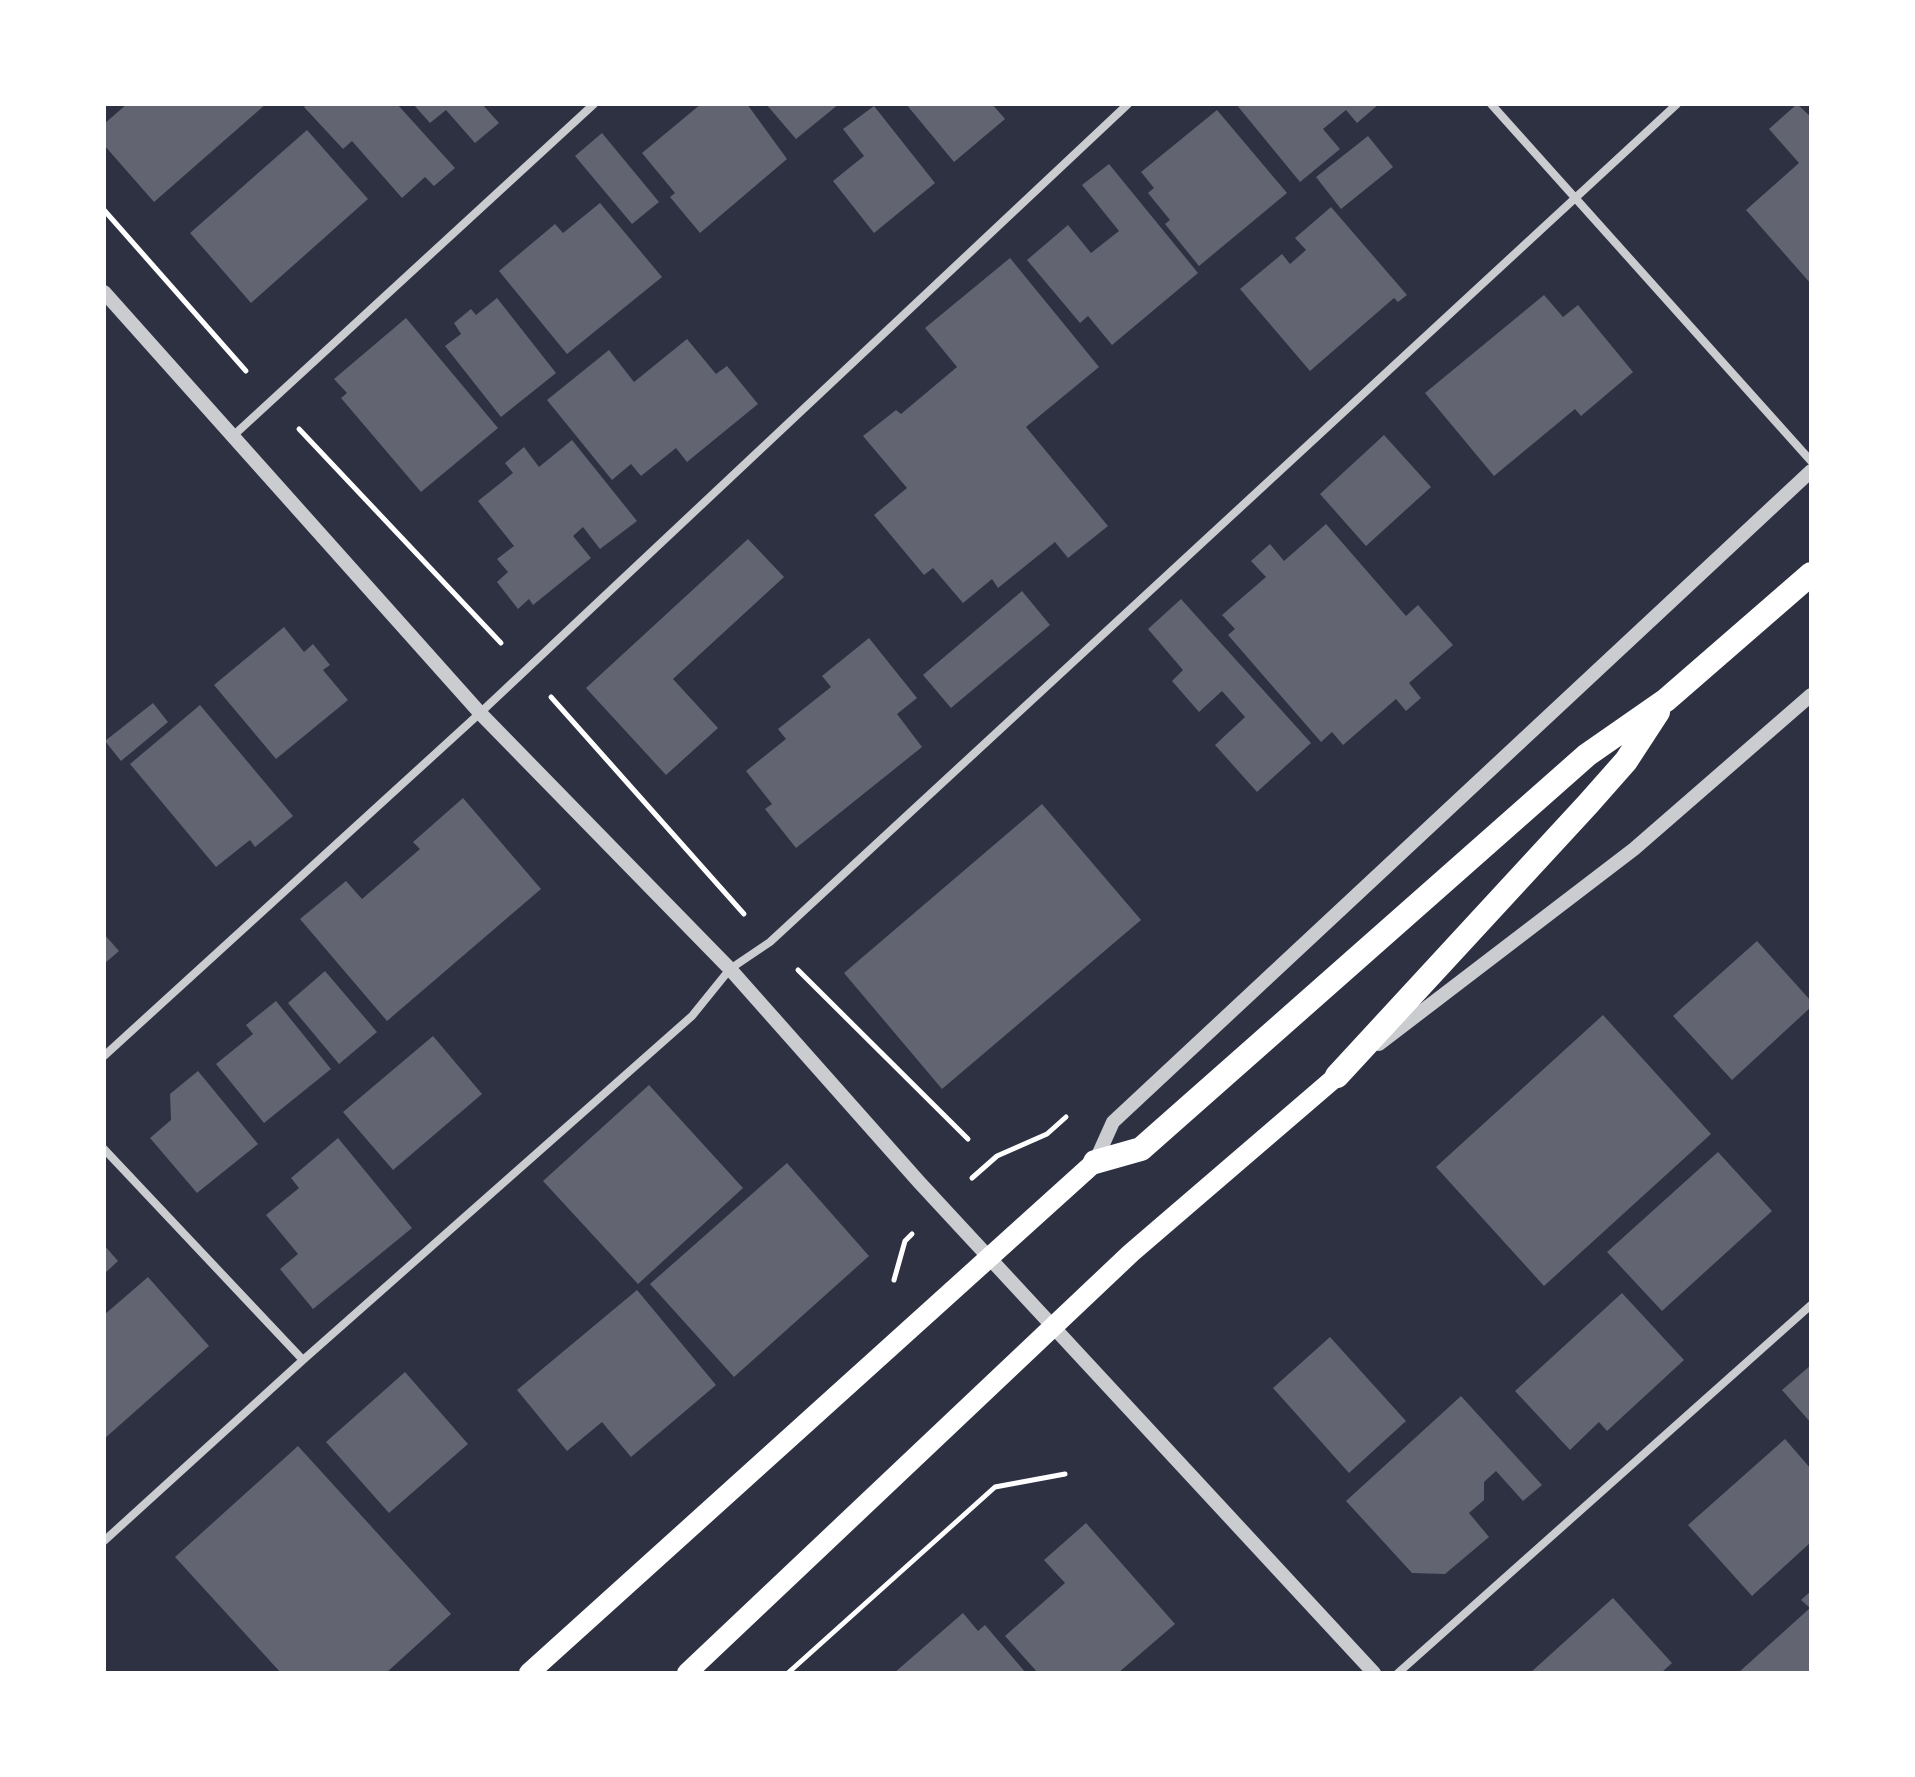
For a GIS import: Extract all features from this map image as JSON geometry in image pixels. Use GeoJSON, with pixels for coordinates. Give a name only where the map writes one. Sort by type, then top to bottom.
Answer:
{"type":"FeatureCollection","features":[{"type":"Feature","properties":{"kind":"highway"},"geometry":{"type":"LineString","coordinates":[[1095,1162],[1141,1149],[1587,755],[1666,700],[1811,574]]}},
{"type":"Feature","properties":{"kind":"highway"},"geometry":{"type":"LineString","coordinates":[[1337,1076],[1616,771],[1666,700]]}},
{"type":"Feature","properties":{"kind":"main road"},"geometry":{"type":"LineString","coordinates":[[687,1673],[1131,1253],[1337,1076]]}},
{"type":"Feature","properties":{"kind":"main road"},"geometry":{"type":"LineString","coordinates":[[529,1673],[1095,1162]]}},
{"type":"Feature","properties":{"kind":"street"},"geometry":{"type":"LineString","coordinates":[[234,435],[594,104]]}},
{"type":"Feature","properties":{"kind":"street"},"geometry":{"type":"LineString","coordinates":[[104,1056],[480,713],[1128,104]]}},
{"type":"Feature","properties":{"kind":"street"},"geometry":{"type":"LineString","coordinates":[[1491,104],[1811,461]]}},
{"type":"Feature","properties":{"kind":"street"},"geometry":{"type":"LineString","coordinates":[[104,1541],[303,1360],[692,1016],[730,969],[770,942],[1677,104]]}},
{"type":"Feature","properties":{"kind":"street"},"geometry":{"type":"LineString","coordinates":[[104,292],[480,713],[730,969],[990,1259],[1374,1673]]}},
{"type":"Feature","properties":{"kind":"street"},"geometry":{"type":"LineString","coordinates":[[1095,1162],[1113,1122],[1811,471]]}},
{"type":"Feature","properties":{"kind":"street"},"geometry":{"type":"LineString","coordinates":[[1337,1076],[1634,849],[1811,695]]}},
{"type":"Feature","properties":{"kind":"street"},"geometry":{"type":"LineString","coordinates":[[104,1149],[303,1360]]}},
{"type":"Feature","properties":{"kind":"street"},"geometry":{"type":"LineString","coordinates":[[1398,1673],[1811,1305]]}},
{"type":"Feature","properties":{"kind":"path"},"geometry":{"type":"LineString","coordinates":[[788,1673],[995,1487],[1065,1474]]}},
{"type":"Feature","properties":{"kind":"building"},"geometry":{"type":"Polygon","coordinates":[[[127,104],[266,104],[154,202],[104,145],[104,124],[127,104]]]}},
{"type":"Feature","properties":{"kind":"building"},"geometry":{"type":"Polygon","coordinates":[[[307,104],[397,104],[455,168],[434,186],[425,177],[402,198],[352,141],[343,149],[304,107],[307,104]]]}},
{"type":"Feature","properties":{"kind":"building"},"geometry":{"type":"Polygon","coordinates":[[[413,104],[482,104],[499,123],[475,143],[446,110],[430,123],[413,104]]]}},
{"type":"Feature","properties":{"kind":"building"},"geometry":{"type":"Polygon","coordinates":[[[701,104],[747,104],[787,159],[700,233],[670,197],[675,193],[642,153],[701,104]]]}},
{"type":"Feature","properties":{"kind":"building"},"geometry":{"type":"Polygon","coordinates":[[[766,104],[839,104],[796,139],[766,104]]]}},
{"type":"Feature","properties":{"kind":"building"},"geometry":{"type":"Polygon","coordinates":[[[906,104],[992,104],[1005,119],[954,162],[906,104]]]}},
{"type":"Feature","properties":{"kind":"building"},"geometry":{"type":"Polygon","coordinates":[[[1236,104],[1379,104],[1357,123],[1346,110],[1323,129],[1340,149],[1300,182],[1236,104]]]}},
{"type":"Feature","properties":{"kind":"building"},"geometry":{"type":"Polygon","coordinates":[[[1797,104],[1811,117],[1811,284],[1746,210],[1799,163],[1769,129],[1797,104]]]}},
{"type":"Feature","properties":{"kind":"building"},"geometry":{"type":"Polygon","coordinates":[[[874,106],[935,183],[874,233],[833,181],[864,156],[843,129],[874,106]]]}},
{"type":"Feature","properties":{"kind":"building"},"geometry":{"type":"Polygon","coordinates":[[[1217,110],[1287,193],[1199,266],[1165,224],[1170,220],[1148,193],[1154,188],[1141,172],[1217,110]]]}},
{"type":"Feature","properties":{"kind":"building"},"geometry":{"type":"Polygon","coordinates":[[[307,130],[368,199],[251,303],[190,233],[307,130]]]}},
{"type":"Feature","properties":{"kind":"building"},"geometry":{"type":"Polygon","coordinates":[[[602,133],[659,202],[632,224],[575,156],[602,133]]]}},
{"type":"Feature","properties":{"kind":"building"},"geometry":{"type":"Polygon","coordinates":[[[1368,136],[1393,167],[1341,209],[1316,177],[1368,136]]]}},
{"type":"Feature","properties":{"kind":"building"},"geometry":{"type":"Polygon","coordinates":[[[1109,164],[1198,273],[1112,345],[1088,316],[1080,323],[1027,260],[1068,225],[1091,253],[1119,231],[1082,185],[1109,164]]]}},
{"type":"Feature","properties":{"kind":"building"},"geometry":{"type":"Polygon","coordinates":[[[600,203],[662,277],[567,354],[499,271],[555,224],[563,233],[600,203]]]}},
{"type":"Feature","properties":{"kind":"building"},"geometry":{"type":"Polygon","coordinates":[[[1331,207],[1407,295],[1398,302],[1394,298],[1310,371],[1240,289],[1282,254],[1290,264],[1306,250],[1295,238],[1331,207]]]}},
{"type":"Feature","properties":{"kind":"building"},"geometry":{"type":"Polygon","coordinates":[[[1010,258],[1099,367],[1026,427],[1108,526],[1068,558],[1055,542],[998,588],[992,579],[963,603],[933,568],[924,575],[874,515],[907,488],[863,436],[896,410],[901,414],[957,367],[925,328],[1010,258]]]}},
{"type":"Feature","properties":{"kind":"building"},"geometry":{"type":"Polygon","coordinates":[[[1544,295],[1563,317],[1578,305],[1633,372],[1581,416],[1575,409],[1494,476],[1425,393],[1544,295]]]}},
{"type":"Feature","properties":{"kind":"building"},"geometry":{"type":"Polygon","coordinates":[[[497,298],[556,373],[501,417],[445,346],[461,334],[454,323],[471,309],[476,315],[497,298]]]}},
{"type":"Feature","properties":{"kind":"building"},"geometry":{"type":"Polygon","coordinates":[[[406,318],[498,428],[421,492],[341,398],[347,393],[334,379],[406,318]]]}},
{"type":"Feature","properties":{"kind":"building"},"geometry":{"type":"Polygon","coordinates":[[[687,339],[716,374],[727,366],[758,404],[687,462],[676,448],[641,476],[631,464],[612,480],[547,400],[609,350],[634,382],[687,339]]]}},
{"type":"Feature","properties":{"kind":"building"},"geometry":{"type":"Polygon","coordinates":[[[1384,435],[1431,487],[1366,546],[1320,494],[1384,435]]]}},
{"type":"Feature","properties":{"kind":"building"},"geometry":{"type":"Polygon","coordinates":[[[572,440],[637,521],[600,549],[583,527],[573,536],[591,558],[533,605],[529,599],[518,609],[497,582],[508,572],[497,559],[514,546],[478,501],[513,473],[505,463],[524,447],[539,467],[572,440]]]}},
{"type":"Feature","properties":{"kind":"building"},"geometry":{"type":"Polygon","coordinates":[[[1326,524],[1406,616],[1418,605],[1453,645],[1409,683],[1421,698],[1406,711],[1396,699],[1343,745],[1332,732],[1321,742],[1228,635],[1235,629],[1222,615],[1266,577],[1251,561],[1270,544],[1284,561],[1326,524]]]}},
{"type":"Feature","properties":{"kind":"building"},"geometry":{"type":"Polygon","coordinates":[[[748,539],[784,577],[673,679],[718,728],[666,775],[586,688],[748,539]]]}},
{"type":"Feature","properties":{"kind":"building"},"geometry":{"type":"Polygon","coordinates":[[[1022,591],[1050,625],[951,708],[923,675],[1022,591]]]}},
{"type":"Feature","properties":{"kind":"building"},"geometry":{"type":"Polygon","coordinates":[[[1181,599],[1311,743],[1257,792],[1215,745],[1245,717],[1222,691],[1199,712],[1172,681],[1183,670],[1148,629],[1181,599]]]}},
{"type":"Feature","properties":{"kind":"building"},"geometry":{"type":"Polygon","coordinates":[[[284,627],[304,652],[313,644],[330,665],[323,670],[348,700],[276,759],[214,685],[284,627]]]}},
{"type":"Feature","properties":{"kind":"building"},"geometry":{"type":"Polygon","coordinates":[[[869,638],[917,698],[897,714],[922,747],[796,848],[765,809],[772,804],[746,771],[786,739],[778,729],[831,687],[822,676],[869,638]]]}},
{"type":"Feature","properties":{"kind":"building"},"geometry":{"type":"Polygon","coordinates":[[[153,703],[168,722],[121,761],[105,741],[153,703]]]}},
{"type":"Feature","properties":{"kind":"building"},"geometry":{"type":"Polygon","coordinates":[[[200,705],[293,816],[255,847],[250,840],[216,867],[130,764],[200,705]]]}},
{"type":"Feature","properties":{"kind":"building"},"geometry":{"type":"Polygon","coordinates":[[[463,798],[541,889],[387,1021],[300,919],[346,881],[362,899],[420,849],[413,842],[463,798]]]}},
{"type":"Feature","properties":{"kind":"building"},"geometry":{"type":"Polygon","coordinates":[[[1042,804],[1141,920],[942,1089],[844,973],[1042,804]]]}},
{"type":"Feature","properties":{"kind":"building"},"geometry":{"type":"Polygon","coordinates":[[[104,934],[119,951],[104,964],[104,934]]]}},
{"type":"Feature","properties":{"kind":"building"},"geometry":{"type":"Polygon","coordinates":[[[1757,941],[1811,1001],[1811,1007],[1732,1080],[1673,1016],[1757,941]]]}},
{"type":"Feature","properties":{"kind":"building"},"geometry":{"type":"Polygon","coordinates":[[[325,971],[377,1032],[339,1064],[288,1003],[325,971]]]}},
{"type":"Feature","properties":{"kind":"building"},"geometry":{"type":"Polygon","coordinates":[[[276,1001],[331,1069],[264,1123],[216,1064],[253,1034],[246,1025],[276,1001]]]}},
{"type":"Feature","properties":{"kind":"building"},"geometry":{"type":"Polygon","coordinates":[[[1603,1015],[1711,1134],[1544,1286],[1436,1167],[1603,1015]]]}},
{"type":"Feature","properties":{"kind":"building"},"geometry":{"type":"Polygon","coordinates":[[[433,1036],[482,1094],[393,1170],[343,1112],[433,1036]]]}},
{"type":"Feature","properties":{"kind":"building"},"geometry":{"type":"Polygon","coordinates":[[[198,1071],[258,1144],[197,1193],[150,1138],[171,1120],[170,1094],[198,1071]]]}},
{"type":"Feature","properties":{"kind":"building"},"geometry":{"type":"Polygon","coordinates":[[[649,1085],[743,1188],[638,1284],[543,1181],[649,1085]]]}},
{"type":"Feature","properties":{"kind":"building"},"geometry":{"type":"Polygon","coordinates":[[[338,1138],[412,1228],[313,1309],[280,1269],[298,1254],[266,1215],[299,1188],[291,1178],[338,1138]]]}},
{"type":"Feature","properties":{"kind":"building"},"geometry":{"type":"Polygon","coordinates":[[[1718,1152],[1772,1211],[1662,1311],[1607,1252],[1718,1152]]]}},
{"type":"Feature","properties":{"kind":"building"},"geometry":{"type":"Polygon","coordinates":[[[787,1163],[869,1256],[734,1377],[650,1284],[787,1163]]]}},
{"type":"Feature","properties":{"kind":"building"},"geometry":{"type":"Polygon","coordinates":[[[104,1245],[118,1261],[104,1274],[104,1245]]]}},
{"type":"Feature","properties":{"kind":"building"},"geometry":{"type":"Polygon","coordinates":[[[148,1277],[209,1346],[104,1439],[104,1315],[148,1277]]]}},
{"type":"Feature","properties":{"kind":"building"},"geometry":{"type":"Polygon","coordinates":[[[637,1290],[716,1385],[631,1457],[602,1422],[567,1451],[517,1390],[637,1290]]]}},
{"type":"Feature","properties":{"kind":"building"},"geometry":{"type":"Polygon","coordinates":[[[1622,1293],[1684,1360],[1607,1431],[1599,1422],[1570,1450],[1515,1391],[1622,1293]]]}},
{"type":"Feature","properties":{"kind":"building"},"geometry":{"type":"Polygon","coordinates":[[[1330,1337],[1406,1421],[1349,1473],[1273,1388],[1330,1337]]]}},
{"type":"Feature","properties":{"kind":"building"},"geometry":{"type":"Polygon","coordinates":[[[1811,1365],[1811,1423],[1782,1390],[1811,1365]]]}},
{"type":"Feature","properties":{"kind":"building"},"geometry":{"type":"Polygon","coordinates":[[[405,1372],[468,1444],[389,1513],[326,1442],[405,1372]]]}},
{"type":"Feature","properties":{"kind":"building"},"geometry":{"type":"Polygon","coordinates":[[[1461,1396],[1542,1485],[1523,1501],[1496,1471],[1484,1482],[1484,1500],[1469,1513],[1489,1537],[1445,1574],[1412,1573],[1346,1501],[1461,1396]]]}},
{"type":"Feature","properties":{"kind":"building"},"geometry":{"type":"Polygon","coordinates":[[[1785,1439],[1811,1469],[1811,1542],[1752,1596],[1688,1525],[1785,1439]]]}},
{"type":"Feature","properties":{"kind":"building"},"geometry":{"type":"Polygon","coordinates":[[[298,1446],[451,1614],[386,1673],[281,1673],[175,1557],[298,1446]]]}},
{"type":"Feature","properties":{"kind":"building"},"geometry":{"type":"Polygon","coordinates":[[[1086,1523],[1175,1624],[1118,1673],[1038,1673],[1005,1636],[1065,1583],[1044,1560],[1086,1523]]]}},
{"type":"Feature","properties":{"kind":"building"},"geometry":{"type":"Polygon","coordinates":[[[1811,1591],[1811,1673],[1738,1673],[1810,1608],[1801,1600],[1811,1591]]]}},
{"type":"Feature","properties":{"kind":"building"},"geometry":{"type":"Polygon","coordinates":[[[1613,1598],[1672,1663],[1661,1673],[1530,1673],[1613,1598]]]}},
{"type":"Feature","properties":{"kind":"building"},"geometry":{"type":"Polygon","coordinates":[[[963,1613],[978,1631],[985,1625],[1026,1673],[894,1673],[963,1613]]]}}]}
